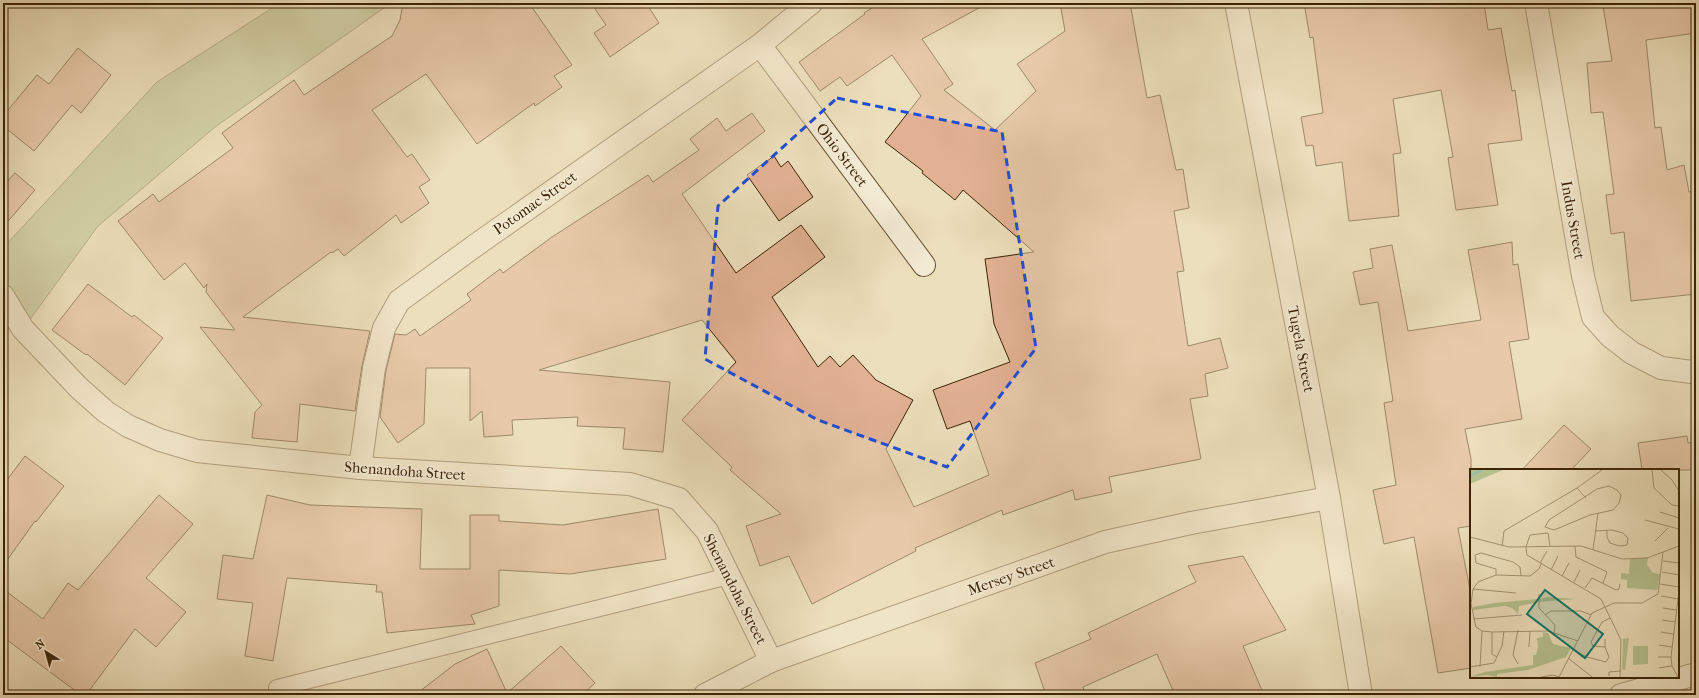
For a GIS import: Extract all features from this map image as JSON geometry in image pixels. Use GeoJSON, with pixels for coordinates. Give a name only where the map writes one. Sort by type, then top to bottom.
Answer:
{"type":"FeatureCollection","features":[{"type":"Feature","properties":{"kind":"street","name":"Potomac Street"},"geometry":{"type":"LineString","coordinates":[[360,468],[374,368],[384,328],[399,301],[760,45],[811,3]]}},
{"type":"Feature","properties":{"kind":"street","name":"Tugela Street"},"geometry":{"type":"LineString","coordinates":[[1236,3],[1329,498],[1361,695]]}},
{"type":"Feature","properties":{"kind":"street","name":"Indus Street"},"geometry":{"type":"LineString","coordinates":[[1536,3],[1583,276],[1593,317],[1610,336],[1632,354],[1660,368],[1692,372],[1696,371]]}},
{"type":"Feature","properties":{"kind":"street","name":"Ohio Street"},"geometry":{"type":"LineString","coordinates":[[760,45],[924,266]]}},
{"type":"Feature","properties":{"kind":"street","name":"Shenandoha Street"},"geometry":{"type":"LineString","coordinates":[[3,296],[23,329],[79,388],[106,412],[128,426],[160,440],[197,451],[360,468],[630,484],[679,499],[706,531],[772,661]]}},
{"type":"Feature","properties":{"kind":"street","name":"Mersey Street"},"geometry":{"type":"LineString","coordinates":[[705,695],[772,661],[1104,542],[1191,522],[1329,498]]}},
{"type":"Feature","properties":{"kind":"street"},"geometry":{"type":"LineString","coordinates":[[1621,695],[1696,674]]}},
{"type":"Feature","properties":{"kind":"lane"},"geometry":{"type":"LineString","coordinates":[[277,688],[729,576]]}},
{"type":"Feature","properties":{"kind":"highlighted area"},"geometry":{"type":"Polygon","coordinates":[[[837,98],[1002,132],[1036,348],[947,467],[818,420],[705,359],[718,206],[837,98]]]}},
{"type":"Feature","properties":{"kind":"green space"},"geometry":{"type":"Polygon","coordinates":[[[280,3],[391,3],[215,127],[98,226],[23,329],[3,296],[3,248],[157,82],[280,3]]]}},
{"type":"Feature","properties":{"kind":"building"},"geometry":{"type":"Polygon","coordinates":[[[403,3],[529,3],[572,65],[554,76],[562,87],[535,106],[534,103],[477,144],[426,74],[372,110],[407,157],[412,154],[430,180],[419,187],[429,203],[401,223],[396,215],[344,256],[338,249],[332,253],[331,252],[243,317],[370,331],[362,366],[355,411],[300,404],[297,442],[252,438],[255,412],[262,405],[200,327],[235,330],[206,292],[207,284],[204,288],[185,263],[164,280],[118,221],[153,194],[159,202],[233,148],[222,133],[294,80],[304,95],[392,36],[400,20],[403,3]]]}},
{"type":"Feature","properties":{"kind":"building"},"geometry":{"type":"Polygon","coordinates":[[[591,3],[646,3],[659,23],[610,57],[594,33],[606,25],[591,3]]]}},
{"type":"Feature","properties":{"kind":"building"},"geometry":{"type":"Polygon","coordinates":[[[880,3],[988,3],[922,39],[953,84],[944,90],[995,130],[1036,91],[1017,64],[1065,31],[1060,3],[1130,3],[1147,98],[1160,95],[1176,170],[1183,169],[1189,208],[1174,211],[1184,271],[1177,272],[1188,346],[1220,338],[1228,368],[1205,374],[1208,396],[1190,399],[1201,459],[1109,477],[1112,492],[1075,500],[1073,490],[1003,515],[1002,510],[915,548],[916,551],[812,604],[789,556],[760,566],[746,526],[781,514],[730,470],[732,467],[682,420],[736,362],[702,320],[539,370],[670,382],[663,452],[623,449],[625,428],[577,426],[578,417],[512,420],[513,435],[484,437],[482,411],[470,421],[470,368],[426,368],[424,424],[398,443],[380,417],[386,370],[395,334],[406,335],[415,329],[420,336],[471,300],[467,294],[500,269],[503,273],[552,237],[648,175],[653,182],[699,150],[690,139],[717,118],[726,131],[752,113],[765,131],[682,194],[736,273],[801,225],[825,257],[772,297],[818,367],[830,356],[840,367],[853,355],[876,380],[913,400],[886,449],[914,507],[989,475],[970,421],[947,429],[933,390],[1010,362],[994,324],[985,259],[1034,252],[963,190],[955,200],[922,173],[923,171],[885,142],[921,96],[892,55],[847,86],[840,77],[820,91],[799,62],[865,14],[864,13],[880,3]]]}},
{"type":"Feature","properties":{"kind":"building"},"geometry":{"type":"Polygon","coordinates":[[[1304,3],[1484,3],[1488,30],[1501,28],[1512,91],[1515,90],[1522,140],[1488,144],[1498,205],[1456,210],[1448,158],[1453,157],[1441,90],[1393,99],[1401,153],[1393,154],[1399,216],[1349,221],[1342,162],[1316,166],[1313,145],[1306,146],[1301,117],[1323,113],[1313,37],[1310,38],[1304,3]]]}},
{"type":"Feature","properties":{"kind":"building"},"geometry":{"type":"Polygon","coordinates":[[[1623,3],[1696,3],[1696,33],[1646,40],[1655,128],[1661,127],[1667,170],[1684,165],[1689,192],[1696,191],[1696,294],[1631,301],[1624,232],[1611,234],[1606,195],[1614,194],[1603,112],[1591,113],[1587,63],[1612,61],[1603,6],[1623,3]]]}},
{"type":"Feature","properties":{"kind":"building"},"geometry":{"type":"Polygon","coordinates":[[[78,48],[111,75],[81,113],[72,105],[34,151],[3,126],[3,116],[37,75],[49,84],[78,48]]]}},
{"type":"Feature","properties":{"kind":"building"},"geometry":{"type":"Polygon","coordinates":[[[774,156],[781,167],[788,161],[813,197],[779,221],[747,175],[774,156]]]}},
{"type":"Feature","properties":{"kind":"building"},"geometry":{"type":"Polygon","coordinates":[[[15,173],[35,190],[3,227],[3,186],[15,173]]]}},
{"type":"Feature","properties":{"kind":"building"},"geometry":{"type":"Polygon","coordinates":[[[1512,242],[1513,265],[1518,264],[1529,339],[1509,342],[1522,419],[1465,429],[1471,459],[1470,526],[1458,528],[1470,590],[1470,668],[1438,673],[1414,537],[1384,544],[1373,490],[1396,485],[1384,403],[1393,401],[1378,302],[1360,305],[1353,272],[1373,268],[1370,249],[1392,245],[1408,331],[1481,320],[1468,250],[1512,242]]]}},
{"type":"Feature","properties":{"kind":"building"},"geometry":{"type":"Polygon","coordinates":[[[88,284],[132,317],[134,315],[163,338],[125,385],[87,354],[86,355],[52,330],[88,284]]]}},
{"type":"Feature","properties":{"kind":"building"},"geometry":{"type":"Polygon","coordinates":[[[1564,425],[1591,449],[1572,469],[1523,469],[1564,425]]]}},
{"type":"Feature","properties":{"kind":"building"},"geometry":{"type":"Polygon","coordinates":[[[1687,436],[1688,443],[1696,442],[1696,470],[1642,469],[1638,443],[1687,436]]]}},
{"type":"Feature","properties":{"kind":"building"},"geometry":{"type":"Polygon","coordinates":[[[25,456],[64,486],[36,522],[35,521],[3,566],[3,485],[25,456]]]}},
{"type":"Feature","properties":{"kind":"building"},"geometry":{"type":"Polygon","coordinates":[[[159,495],[193,524],[146,578],[186,612],[156,647],[135,629],[86,695],[81,695],[3,637],[3,589],[43,619],[68,583],[78,590],[159,495]]]}},
{"type":"Feature","properties":{"kind":"building"},"geometry":{"type":"Polygon","coordinates":[[[267,495],[310,505],[422,509],[420,569],[470,569],[470,515],[499,515],[499,521],[563,525],[658,509],[666,559],[570,574],[499,570],[499,606],[471,615],[475,624],[387,633],[382,592],[376,592],[377,585],[287,578],[273,661],[245,656],[253,603],[217,599],[223,555],[253,559],[267,495]]]}},
{"type":"Feature","properties":{"kind":"building"},"geometry":{"type":"Polygon","coordinates":[[[1243,556],[1286,630],[1243,646],[1264,695],[1175,695],[1157,654],[1083,687],[1086,695],[1046,695],[1035,663],[1091,639],[1088,633],[1196,582],[1188,566],[1243,556]]]}},
{"type":"Feature","properties":{"kind":"building"},"geometry":{"type":"Polygon","coordinates":[[[561,646],[595,683],[582,695],[415,695],[455,664],[487,649],[507,693],[561,646]]]}}]}
